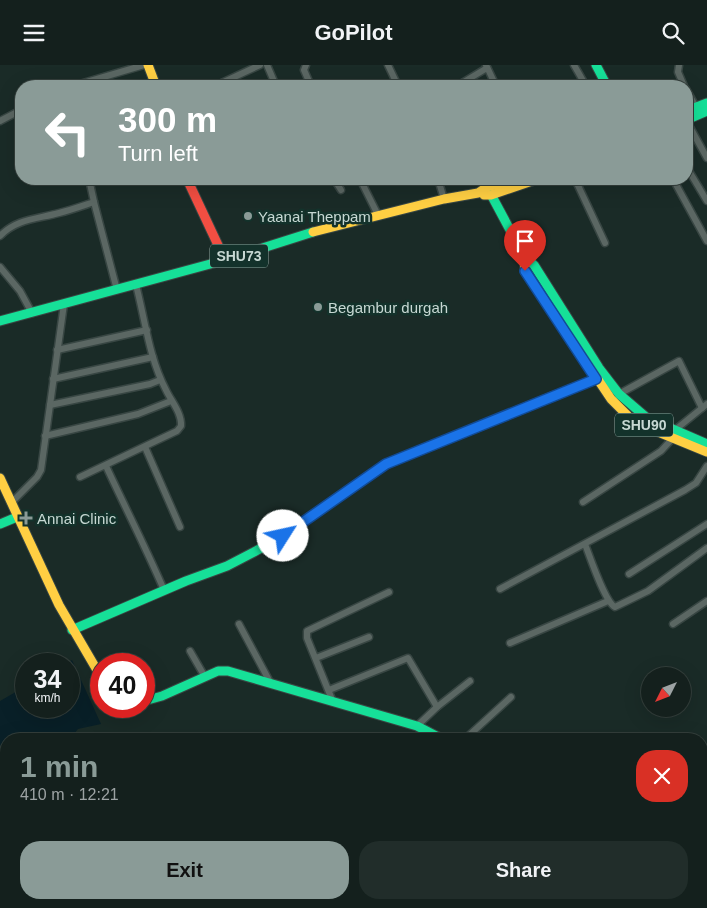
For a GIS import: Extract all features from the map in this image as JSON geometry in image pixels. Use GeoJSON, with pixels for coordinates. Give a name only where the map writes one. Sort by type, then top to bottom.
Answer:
{"type":"FeatureCollection","features":[{"type":"Feature","properties":{"kind":"main road"},"geometry":{"type":"LineString","coordinates":[[148,65],[154,80]]}},
{"type":"Feature","properties":{"kind":"main road"},"geometry":{"type":"LineString","coordinates":[[596,65],[601,80]]}},
{"type":"Feature","properties":{"kind":"main road"},"geometry":{"type":"LineString","coordinates":[[693,108],[707,103]]}},
{"type":"Feature","properties":{"kind":"main road"},"geometry":{"type":"LineString","coordinates":[[693,117],[707,111]]}},
{"type":"Feature","properties":{"kind":"main road"},"geometry":{"type":"LineString","coordinates":[[190,185],[225,260]]}},
{"type":"Feature","properties":{"kind":"main road","name":"SHU73"},"geometry":{"type":"LineString","coordinates":[[0,321],[225,260],[315,231],[444,199],[489,191],[504,185]]}},
{"type":"Feature","properties":{"kind":"main road"},"geometry":{"type":"LineString","coordinates":[[489,191],[510,189],[521,185]]}},
{"type":"Feature","properties":{"kind":"main road"},"geometry":{"type":"LineString","coordinates":[[498,209],[499,201],[510,189]]}},
{"type":"Feature","properties":{"kind":"main road","name":"SHU90"},"geometry":{"type":"LineString","coordinates":[[489,191],[524,256],[525,271],[611,399],[628,416],[642,424],[674,434],[707,452]]}},
{"type":"Feature","properties":{"kind":"main road"},"geometry":{"type":"LineString","coordinates":[[524,256],[534,265],[599,367],[619,394],[647,418],[674,434],[707,444]]}},
{"type":"Feature","properties":{"kind":"main road"},"geometry":{"type":"LineString","coordinates":[[72,630],[164,590],[227,566],[262,548],[283,536],[386,464],[596,379]]}},
{"type":"Feature","properties":{"kind":"main road"},"geometry":{"type":"LineString","coordinates":[[0,478],[43,574],[72,630],[90,659]]}},
{"type":"Feature","properties":{"kind":"main road"},"geometry":{"type":"LineString","coordinates":[[0,525],[17,517]]}},
{"type":"Feature","properties":{"kind":"main road"},"geometry":{"type":"LineString","coordinates":[[155,698],[222,670],[270,681],[333,702],[417,726],[430,733]]}},
{"type":"Feature","properties":{"kind":"street"},"geometry":{"type":"LineString","coordinates":[[92,80],[144,65]]}},
{"type":"Feature","properties":{"kind":"street"},"geometry":{"type":"LineString","coordinates":[[228,80],[260,65]]}},
{"type":"Feature","properties":{"kind":"street"},"geometry":{"type":"LineString","coordinates":[[267,65],[273,80]]}},
{"type":"Feature","properties":{"kind":"street"},"geometry":{"type":"LineString","coordinates":[[306,65],[304,70],[308,80]]}},
{"type":"Feature","properties":{"kind":"street"},"geometry":{"type":"LineString","coordinates":[[388,65],[395,80]]}},
{"type":"Feature","properties":{"kind":"street"},"geometry":{"type":"LineString","coordinates":[[574,65],[583,80]]}},
{"type":"Feature","properties":{"kind":"street"},"geometry":{"type":"LineString","coordinates":[[679,65],[678,72],[682,80]]}},
{"type":"Feature","properties":{"kind":"street"},"geometry":{"type":"LineString","coordinates":[[466,80],[487,66],[493,80]]}},
{"type":"Feature","properties":{"kind":"street"},"geometry":{"type":"LineString","coordinates":[[693,102],[696,107]]}},
{"type":"Feature","properties":{"kind":"street"},"geometry":{"type":"LineString","coordinates":[[0,121],[15,114]]}},
{"type":"Feature","properties":{"kind":"street"},"geometry":{"type":"LineString","coordinates":[[693,133],[707,159]]}},
{"type":"Feature","properties":{"kind":"street"},"geometry":{"type":"LineString","coordinates":[[693,178],[707,201]]}},
{"type":"Feature","properties":{"kind":"street"},"geometry":{"type":"LineString","coordinates":[[90,185],[118,290]]}},
{"type":"Feature","properties":{"kind":"street"},"geometry":{"type":"LineString","coordinates":[[337,185],[340,190]]}},
{"type":"Feature","properties":{"kind":"street"},"geometry":{"type":"LineString","coordinates":[[363,185],[378,215]]}},
{"type":"Feature","properties":{"kind":"street"},"geometry":{"type":"LineString","coordinates":[[440,185],[444,199]]}},
{"type":"Feature","properties":{"kind":"street"},"geometry":{"type":"LineString","coordinates":[[578,185],[605,243]]}},
{"type":"Feature","properties":{"kind":"street"},"geometry":{"type":"LineString","coordinates":[[676,185],[707,241]]}},
{"type":"Feature","properties":{"kind":"street"},"geometry":{"type":"LineString","coordinates":[[0,236],[12,226],[22,221],[94,202]]}},
{"type":"Feature","properties":{"kind":"street"},"geometry":{"type":"LineString","coordinates":[[0,267],[20,291],[32,313]]}},
{"type":"Feature","properties":{"kind":"street"},"geometry":{"type":"LineString","coordinates":[[80,477],[177,431],[181,426],[178,412],[160,380],[136,285]]}},
{"type":"Feature","properties":{"kind":"street"},"geometry":{"type":"LineString","coordinates":[[11,503],[37,477],[41,470],[64,304]]}},
{"type":"Feature","properties":{"kind":"street"},"geometry":{"type":"LineString","coordinates":[[57,350],[147,330]]}},
{"type":"Feature","properties":{"kind":"street"},"geometry":{"type":"LineString","coordinates":[[53,379],[153,357]]}},
{"type":"Feature","properties":{"kind":"street"},"geometry":{"type":"LineString","coordinates":[[583,502],[661,451],[674,434],[704,406],[679,361],[619,394]]}},
{"type":"Feature","properties":{"kind":"street"},"geometry":{"type":"LineString","coordinates":[[50,405],[150,384],[160,380]]}},
{"type":"Feature","properties":{"kind":"street"},"geometry":{"type":"LineString","coordinates":[[45,436],[138,414],[171,401]]}},
{"type":"Feature","properties":{"kind":"street"},"geometry":{"type":"LineString","coordinates":[[145,447],[180,527]]}},
{"type":"Feature","properties":{"kind":"street"},"geometry":{"type":"LineString","coordinates":[[106,466],[145,545],[164,590]]}},
{"type":"Feature","properties":{"kind":"street"},"geometry":{"type":"LineString","coordinates":[[500,589],[685,490],[696,483],[707,466]]}},
{"type":"Feature","properties":{"kind":"street"},"geometry":{"type":"LineString","coordinates":[[629,574],[707,524]]}},
{"type":"Feature","properties":{"kind":"street"},"geometry":{"type":"LineString","coordinates":[[585,544],[608,601],[615,607],[639,596],[707,548]]}},
{"type":"Feature","properties":{"kind":"street"},"geometry":{"type":"LineString","coordinates":[[333,702],[307,638],[307,631],[389,592]]}},
{"type":"Feature","properties":{"kind":"street"},"geometry":{"type":"LineString","coordinates":[[510,643],[608,601]]}},
{"type":"Feature","properties":{"kind":"street"},"geometry":{"type":"LineString","coordinates":[[673,624],[707,601]]}},
{"type":"Feature","properties":{"kind":"street"},"geometry":{"type":"LineString","coordinates":[[239,624],[270,681]]}},
{"type":"Feature","properties":{"kind":"street"},"geometry":{"type":"LineString","coordinates":[[316,658],[368,637]]}},
{"type":"Feature","properties":{"kind":"street"},"geometry":{"type":"LineString","coordinates":[[190,651],[205,677]]}},
{"type":"Feature","properties":{"kind":"street"},"geometry":{"type":"LineString","coordinates":[[329,690],[408,658],[437,707]]}},
{"type":"Feature","properties":{"kind":"street"},"geometry":{"type":"LineString","coordinates":[[417,726],[437,707],[470,681]]}},
{"type":"Feature","properties":{"kind":"street"},"geometry":{"type":"LineString","coordinates":[[471,733],[511,697]]}},
{"type":"Feature","properties":{"kind":"water"},"geometry":{"type":"Polygon","coordinates":[[[80,678],[90,700],[90,718],[98,718],[101,724],[78,729],[75,733],[0,733],[0,701],[15,692],[15,718],[80,718],[80,678]]]}},
{"type":"Feature","properties":{"kind":"traffic: fast"},"geometry":{"type":"LineString","coordinates":[[596,65],[604,80]]}},
{"type":"Feature","properties":{"kind":"traffic: fast"},"geometry":{"type":"LineString","coordinates":[[693,108],[707,103]]}},
{"type":"Feature","properties":{"kind":"traffic: fast"},"geometry":{"type":"LineString","coordinates":[[693,117],[707,111]]}},
{"type":"Feature","properties":{"kind":"traffic: fast"},"geometry":{"type":"LineString","coordinates":[[487,187],[524,256],[534,265],[599,368],[619,394],[647,418],[707,444]]}},
{"type":"Feature","properties":{"kind":"traffic: fast"},"geometry":{"type":"LineString","coordinates":[[0,321],[225,260],[313,232]]}},
{"type":"Feature","properties":{"kind":"traffic: fast"},"geometry":{"type":"LineString","coordinates":[[72,630],[186,581],[227,566],[254,552],[283,536],[386,464],[596,379]]}},
{"type":"Feature","properties":{"kind":"traffic: fast"},"geometry":{"type":"LineString","coordinates":[[0,524],[17,517]]}},
{"type":"Feature","properties":{"kind":"traffic: fast"},"geometry":{"type":"LineString","coordinates":[[155,698],[218,671],[228,671],[417,726],[430,733]]}},
{"type":"Feature","properties":{"kind":"traffic: slow"},"geometry":{"type":"LineString","coordinates":[[148,65],[154,80]]}},
{"type":"Feature","properties":{"kind":"traffic: slow"},"geometry":{"type":"LineString","coordinates":[[313,232],[444,199],[478,193],[487,187],[495,185]]}},
{"type":"Feature","properties":{"kind":"traffic: slow"},"geometry":{"type":"LineString","coordinates":[[484,195],[491,195],[520,185]]}},
{"type":"Feature","properties":{"kind":"traffic: slow"},"geometry":{"type":"LineString","coordinates":[[524,256],[525,271],[611,399],[628,416],[646,427],[707,452]]}},
{"type":"Feature","properties":{"kind":"traffic: slow"},"geometry":{"type":"LineString","coordinates":[[0,478],[59,605],[90,658]]}},
{"type":"Feature","properties":{"kind":"traffic: jam"},"geometry":{"type":"LineString","coordinates":[[190,185],[225,260]]}},
{"type":"Feature","properties":{"kind":"place","name":"Yaanai Theppam"},"geometry":{"type":"Point","coordinates":[248,216]}},
{"type":"Feature","properties":{"kind":"place","name":"Begambur durgah"},"geometry":{"type":"Point","coordinates":[318,307]}},
{"type":"Feature","properties":{"kind":"place","name":"Annai Clinic"},"geometry":{"type":"Point","coordinates":[26,518]}},
{"type":"Feature","properties":{"kind":"route"},"geometry":{"type":"LineString","coordinates":[[283,536],[386,464],[596,379],[525,271]]}}]}
